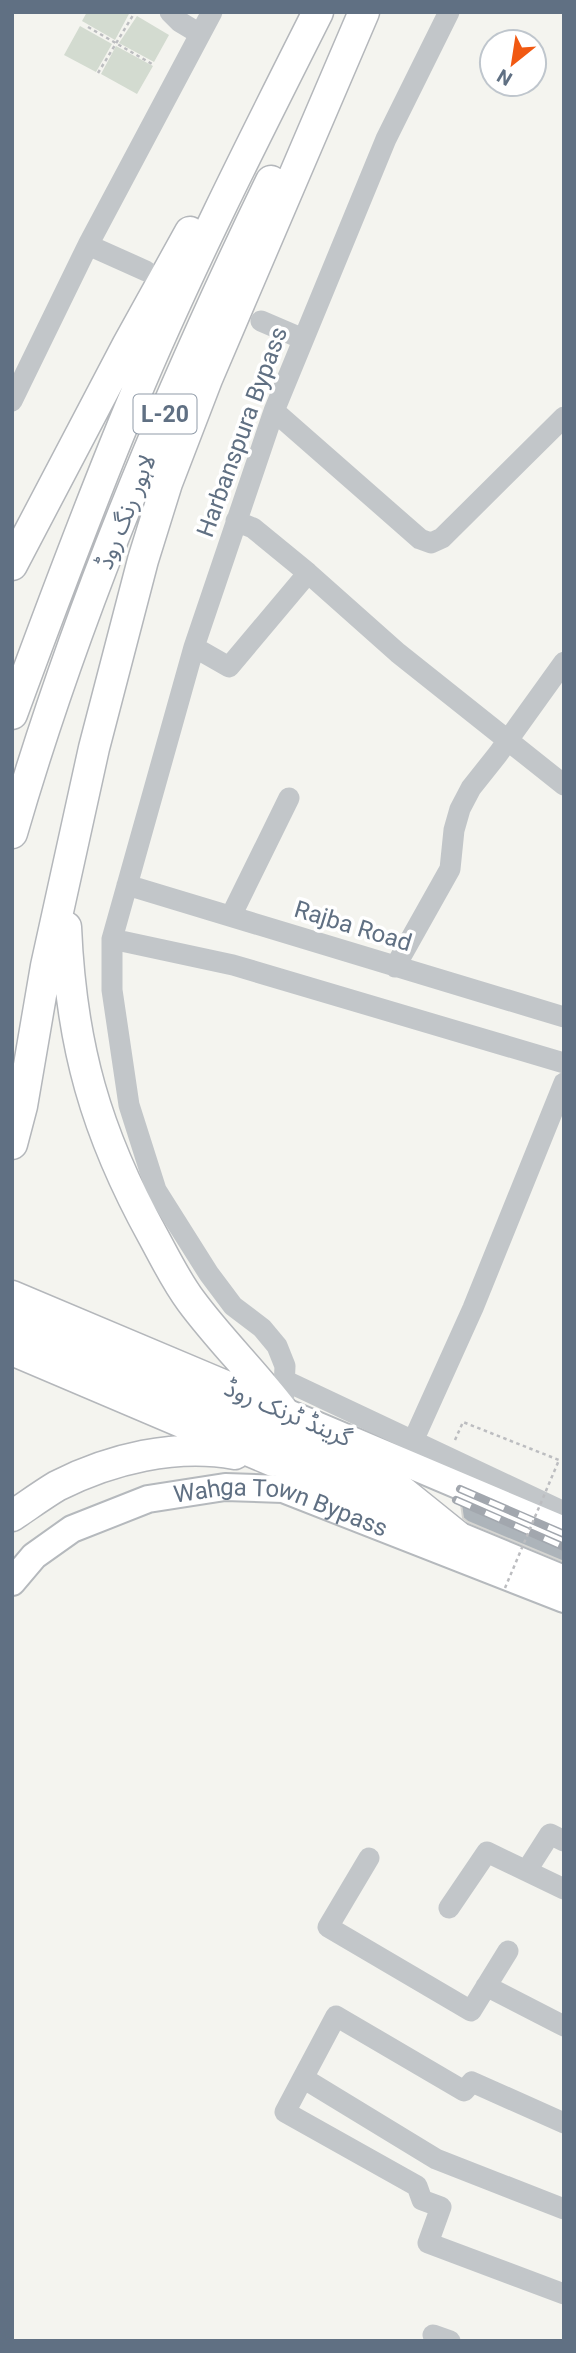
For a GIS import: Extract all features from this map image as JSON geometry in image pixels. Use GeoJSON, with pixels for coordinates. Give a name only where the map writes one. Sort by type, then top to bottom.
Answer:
{"type":"FeatureCollection","features":[{"type":"Feature","properties":{"kind":"highway"},"geometry":{"type":"LineString","coordinates":[[12,565],[128,344],[317,12]]}},
{"type":"Feature","properties":{"kind":"highway","name":"لاہور رنگ روڈ"},"geometry":{"type":"LineString","coordinates":[[12,714],[96,490],[135,396],[242,163],[317,12]]}},
{"type":"Feature","properties":{"kind":"highway","name":"لاہور رنگ روڈ"},"geometry":{"type":"LineString","coordinates":[[12,833],[36,751],[92,598],[181,377],[305,110],[357,12]]}},
{"type":"Feature","properties":{"kind":"highway"},"geometry":{"type":"LineString","coordinates":[[12,1144],[22,1106],[46,966],[109,685],[143,560],[167,484],[207,379],[364,12]]}},
{"type":"Feature","properties":{"kind":"highway"},"geometry":{"type":"LineString","coordinates":[[64,892],[74,1024],[90,1094],[110,1150],[131,1197],[190,1299],[283,1411]]}},
{"type":"Feature","properties":{"kind":"highway","name":"گرینڈ ٹرنک روڈ"},"geometry":{"type":"LineString","coordinates":[[12,1296],[283,1411]]}},
{"type":"Feature","properties":{"kind":"highway"},"geometry":{"type":"LineString","coordinates":[[12,1326],[399,1489],[456,1535]]}},
{"type":"Feature","properties":{"kind":"highway","name":"گرینڈ ٹرنک روڈ"},"geometry":{"type":"LineString","coordinates":[[12,1350],[273,1461]]}},
{"type":"Feature","properties":{"kind":"highway"},"geometry":{"type":"LineString","coordinates":[[12,1516],[57,1486],[111,1464],[158,1454],[214,1450],[273,1461]]}},
{"type":"Feature","properties":{"kind":"main road","name":"گرینڈ ٹرنک روڈ"},"geometry":{"type":"LineString","coordinates":[[283,1411],[564,1530]]}},
{"type":"Feature","properties":{"kind":"main road","name":"گرینڈ ٹرنک روڈ"},"geometry":{"type":"LineString","coordinates":[[273,1461],[564,1579]]}},
{"type":"Feature","properties":{"kind":"main road"},"geometry":{"type":"LineString","coordinates":[[283,1489],[318,1477]]}},
{"type":"Feature","properties":{"kind":"main road","name":"Wahga Town Bypass"},"geometry":{"type":"LineString","coordinates":[[12,1583],[34,1556],[72,1529],[148,1499],[225,1486],[283,1489],[417,1539],[564,1599]]}},
{"type":"Feature","properties":{"kind":"street"},"geometry":{"type":"LineString","coordinates":[[170,12],[180,22],[200,34]]}},
{"type":"Feature","properties":{"kind":"street"},"geometry":{"type":"LineString","coordinates":[[12,401],[88,245],[212,12]]}},
{"type":"Feature","properties":{"kind":"street","name":"Harbanspura Bypass"},"geometry":{"type":"LineString","coordinates":[[283,1411],[285,1366],[277,1346],[262,1328],[233,1306],[209,1274],[156,1190],[129,1105],[112,990],[112,939],[194,648],[274,411],[386,139],[449,12]]}},
{"type":"Feature","properties":{"kind":"street"},"geometry":{"type":"LineString","coordinates":[[88,245],[146,271]]}},
{"type":"Feature","properties":{"kind":"street"},"geometry":{"type":"LineString","coordinates":[[261,321],[303,339]]}},
{"type":"Feature","properties":{"kind":"street"},"geometry":{"type":"LineString","coordinates":[[274,411],[420,539],[431,543],[442,538],[564,417]]}},
{"type":"Feature","properties":{"kind":"street"},"geometry":{"type":"LineString","coordinates":[[236,521],[253,528],[398,653],[564,785]]}},
{"type":"Feature","properties":{"kind":"street"},"geometry":{"type":"LineString","coordinates":[[194,648],[229,667],[308,573]]}},
{"type":"Feature","properties":{"kind":"street"},"geometry":{"type":"LineString","coordinates":[[396,967],[450,869],[454,830],[460,809],[471,788],[561,671]]}},
{"type":"Feature","properties":{"kind":"street"},"geometry":{"type":"LineString","coordinates":[[231,916],[289,798]]}},
{"type":"Feature","properties":{"kind":"street","name":"Rajba Road"},"geometry":{"type":"LineString","coordinates":[[127,885],[564,1017]]}},
{"type":"Feature","properties":{"kind":"street"},"geometry":{"type":"LineString","coordinates":[[112,939],[233,965],[564,1063]]}},
{"type":"Feature","properties":{"kind":"street"},"geometry":{"type":"LineString","coordinates":[[413,1441],[473,1308],[564,1083]]}},
{"type":"Feature","properties":{"kind":"street"},"geometry":{"type":"LineString","coordinates":[[286,1381],[564,1512]]}},
{"type":"Feature","properties":{"kind":"street"},"geometry":{"type":"LineString","coordinates":[[527,1870],[550,1834],[564,1841]]}},
{"type":"Feature","properties":{"kind":"street"},"geometry":{"type":"LineString","coordinates":[[449,1908],[487,1852],[564,1889]]}},
{"type":"Feature","properties":{"kind":"street"},"geometry":{"type":"LineString","coordinates":[[369,1858],[328,1927],[471,2011],[508,1951]]}},
{"type":"Feature","properties":{"kind":"street"},"geometry":{"type":"LineString","coordinates":[[486,1986],[564,2026]]}},
{"type":"Feature","properties":{"kind":"street"},"geometry":{"type":"LineString","coordinates":[[564,2123],[472,2082],[464,2091],[336,2016],[285,2112],[417,2186],[422,2200],[441,2207],[428,2242],[564,2294]]}},
{"type":"Feature","properties":{"kind":"street"},"geometry":{"type":"LineString","coordinates":[[303,2078],[436,2160],[564,2209]]}},
{"type":"Feature","properties":{"kind":"path"},"geometry":{"type":"LineString","coordinates":[[98,73],[135,12]]}},
{"type":"Feature","properties":{"kind":"path"},"geometry":{"type":"LineString","coordinates":[[88,27],[152,64]]}},
{"type":"Feature","properties":{"kind":"path"},"geometry":{"type":"LineString","coordinates":[[463,1422],[559,1460],[505,1588]]}},
{"type":"Feature","properties":{"kind":"shaded area"},"geometry":{"type":"Polygon","coordinates":[[[87,12],[130,12],[115,40],[82,21],[87,12]]]}},
{"type":"Feature","properties":{"kind":"shaded area"},"geometry":{"type":"Polygon","coordinates":[[[137,16],[169,35],[154,62],[119,43],[137,16]]]}},
{"type":"Feature","properties":{"kind":"shaded area"},"geometry":{"type":"Polygon","coordinates":[[[80,26],[112,44],[96,72],[64,55],[80,26]]]}},
{"type":"Feature","properties":{"kind":"shaded area"},"geometry":{"type":"Polygon","coordinates":[[[116,46],[153,66],[137,94],[101,74],[116,46]]]}},
{"type":"Feature","properties":{"kind":"building"},"geometry":{"type":"Polygon","coordinates":[[[461,1504],[564,1545],[564,1562],[468,1522],[463,1518],[461,1504]]]}},
{"type":"Feature","properties":{"kind":"railway"},"geometry":{"type":"LineString","coordinates":[[460,1489],[564,1534]]}},
{"type":"Feature","properties":{"kind":"railway"},"geometry":{"type":"LineString","coordinates":[[456,1500],[564,1547]]}}]}
